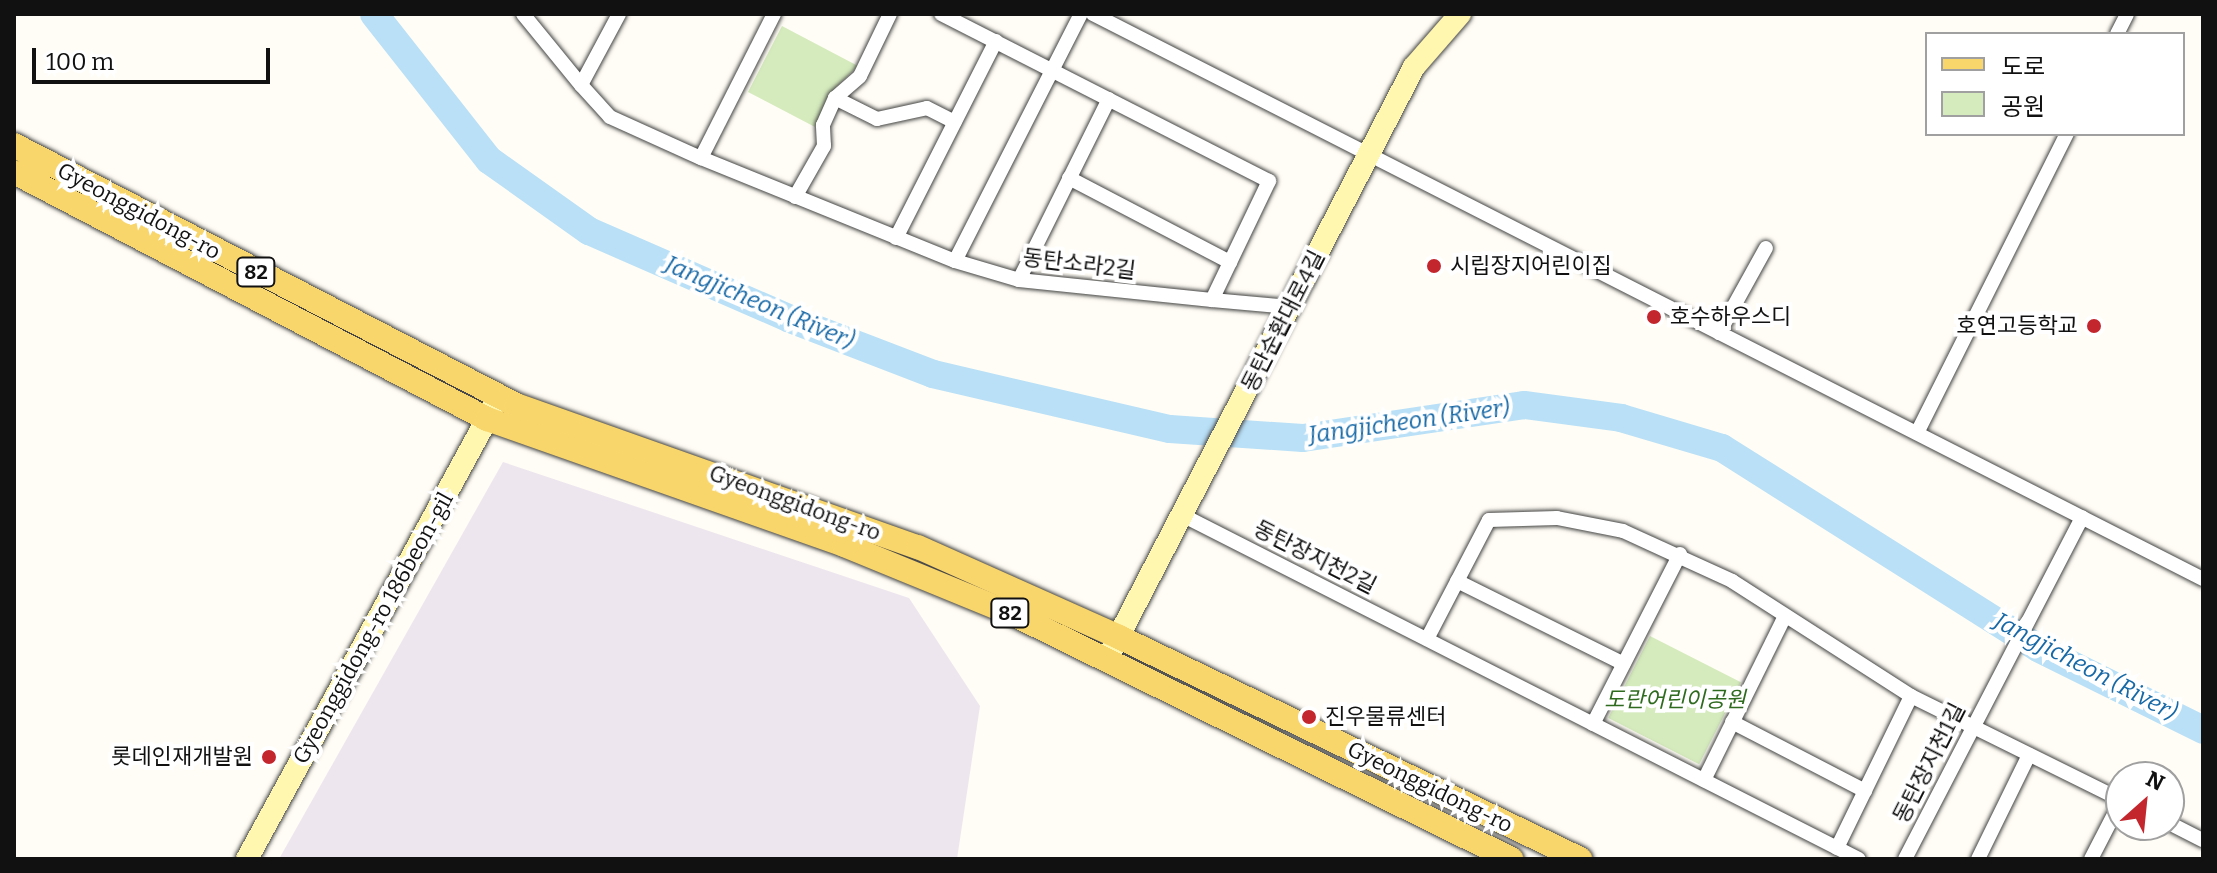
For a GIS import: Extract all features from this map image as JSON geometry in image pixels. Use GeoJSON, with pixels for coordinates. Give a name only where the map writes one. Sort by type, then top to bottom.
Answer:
{"type":"FeatureCollection","features":[{"type":"Feature","properties":{"kind":"main road","name":"Gyeonggidong-ro"},"geometry":{"type":"LineString","coordinates":[[14,145],[499,397],[918,547],[1119,637],[1580,859]]}},
{"type":"Feature","properties":{"kind":"main road","name":"Gyeonggidong-ro"},"geometry":{"type":"LineString","coordinates":[[14,172],[487,419],[844,545],[1107,659],[1511,859]]}},
{"type":"Feature","properties":{"kind":"street","name":"동탄소라2길"},"geometry":{"type":"LineString","coordinates":[[523,14],[610,117],[701,158],[955,261],[1019,280],[1290,307]]}},
{"type":"Feature","properties":{"kind":"street"},"geometry":{"type":"LineString","coordinates":[[581,85],[619,14]]}},
{"type":"Feature","properties":{"kind":"street"},"geometry":{"type":"LineString","coordinates":[[701,158],[774,14]]}},
{"type":"Feature","properties":{"kind":"street"},"geometry":{"type":"LineString","coordinates":[[795,197],[824,146],[823,125],[835,98],[860,76],[890,14]]}},
{"type":"Feature","properties":{"kind":"street"},"geometry":{"type":"LineString","coordinates":[[941,14],[1269,181],[1212,300]]}},
{"type":"Feature","properties":{"kind":"street"},"geometry":{"type":"LineString","coordinates":[[955,261],[1081,14]]}},
{"type":"Feature","properties":{"kind":"street"},"geometry":{"type":"LineString","coordinates":[[1093,14],[2203,579]]}},
{"type":"Feature","properties":{"kind":"street","name":"동탄순환대로4길"},"geometry":{"type":"LineString","coordinates":[[1107,659],[1414,67],[1460,14]]}},
{"type":"Feature","properties":{"kind":"street"},"geometry":{"type":"LineString","coordinates":[[2118,32],[2127,14]]}},
{"type":"Feature","properties":{"kind":"street"},"geometry":{"type":"LineString","coordinates":[[896,238],[996,41]]}},
{"type":"Feature","properties":{"kind":"street"},"geometry":{"type":"LineString","coordinates":[[835,98],[877,119],[927,108],[955,122]]}},
{"type":"Feature","properties":{"kind":"street"},"geometry":{"type":"LineString","coordinates":[[1019,280],[1109,99]]}},
{"type":"Feature","properties":{"kind":"street"},"geometry":{"type":"LineString","coordinates":[[1917,433],[2066,136]]}},
{"type":"Feature","properties":{"kind":"street"},"geometry":{"type":"LineString","coordinates":[[1069,178],[1230,262]]}},
{"type":"Feature","properties":{"kind":"street"},"geometry":{"type":"LineString","coordinates":[[1719,333],[1766,248]]}},
{"type":"Feature","properties":{"kind":"street","name":"Gyeonggidong-ro 186beon-gil"},"geometry":{"type":"LineString","coordinates":[[247,859],[499,397]]}},
{"type":"Feature","properties":{"kind":"street","name":"동탄장지천2길"},"geometry":{"type":"LineString","coordinates":[[1182,515],[1859,859]]}},
{"type":"Feature","properties":{"kind":"street"},"geometry":{"type":"LineString","coordinates":[[1427,639],[1489,520],[1514,515],[1623,531],[1680,554],[1742,587],[1784,618],[1911,696],[2105,792]]}},
{"type":"Feature","properties":{"kind":"street","name":"동탄장지천1길"},"geometry":{"type":"LineString","coordinates":[[1905,859],[2082,517]]}},
{"type":"Feature","properties":{"kind":"street"},"geometry":{"type":"LineString","coordinates":[[1593,724],[1680,554]]}},
{"type":"Feature","properties":{"kind":"street"},"geometry":{"type":"LineString","coordinates":[[1457,581],[1624,664]]}},
{"type":"Feature","properties":{"kind":"street"},"geometry":{"type":"LineString","coordinates":[[1704,780],[1784,618]]}},
{"type":"Feature","properties":{"kind":"street"},"geometry":{"type":"LineString","coordinates":[[1837,848],[1911,696]]}},
{"type":"Feature","properties":{"kind":"street"},"geometry":{"type":"LineString","coordinates":[[1732,722],[1865,791]]}},
{"type":"Feature","properties":{"kind":"street"},"geometry":{"type":"LineString","coordinates":[[1978,859],[2029,755]]}},
{"type":"Feature","properties":{"kind":"street"},"geometry":{"type":"LineString","coordinates":[[2091,859],[2105,831]]}},
{"type":"Feature","properties":{"kind":"street"},"geometry":{"type":"LineString","coordinates":[[2185,831],[2203,840]]}},
{"type":"Feature","properties":{"kind":"shaded area"},"geometry":{"type":"Polygon","coordinates":[[[503,462],[909,598],[980,706],[957,859],[279,859],[503,462]]]}},
{"type":"Feature","properties":{"kind":"green space"},"geometry":{"type":"Polygon","coordinates":[[[782,26],[858,66],[834,89],[815,127],[748,92],[782,26]]]}},
{"type":"Feature","properties":{"kind":"green space","name":"도란어린이공원"},"geometry":{"type":"Polygon","coordinates":[[[1650,636],[1741,682],[1699,764],[1608,718],[1650,636]]]}},
{"type":"Feature","properties":{"kind":"waterway","name":"Jangjicheon (River)"},"geometry":{"type":"LineString","coordinates":[[374,14],[489,160],[589,231],[790,319],[933,374],[1170,429],[1303,438],[1524,405],[1621,418],[1722,448],[2038,648],[2203,730]]}},
{"type":"Feature","properties":{"kind":"place","name":"시립장지어린이집"},"geometry":{"type":"Point","coordinates":[1434,266]}},
{"type":"Feature","properties":{"kind":"place","name":"호수하우스디"},"geometry":{"type":"Point","coordinates":[1654,317]}},
{"type":"Feature","properties":{"kind":"place","name":"호연고등학교"},"geometry":{"type":"Point","coordinates":[2094,326]}},
{"type":"Feature","properties":{"kind":"place","name":"진우물류센터"},"geometry":{"type":"Point","coordinates":[1309,717]}},
{"type":"Feature","properties":{"kind":"place","name":"롯데인재개발원"},"geometry":{"type":"Point","coordinates":[269,757]}}]}
